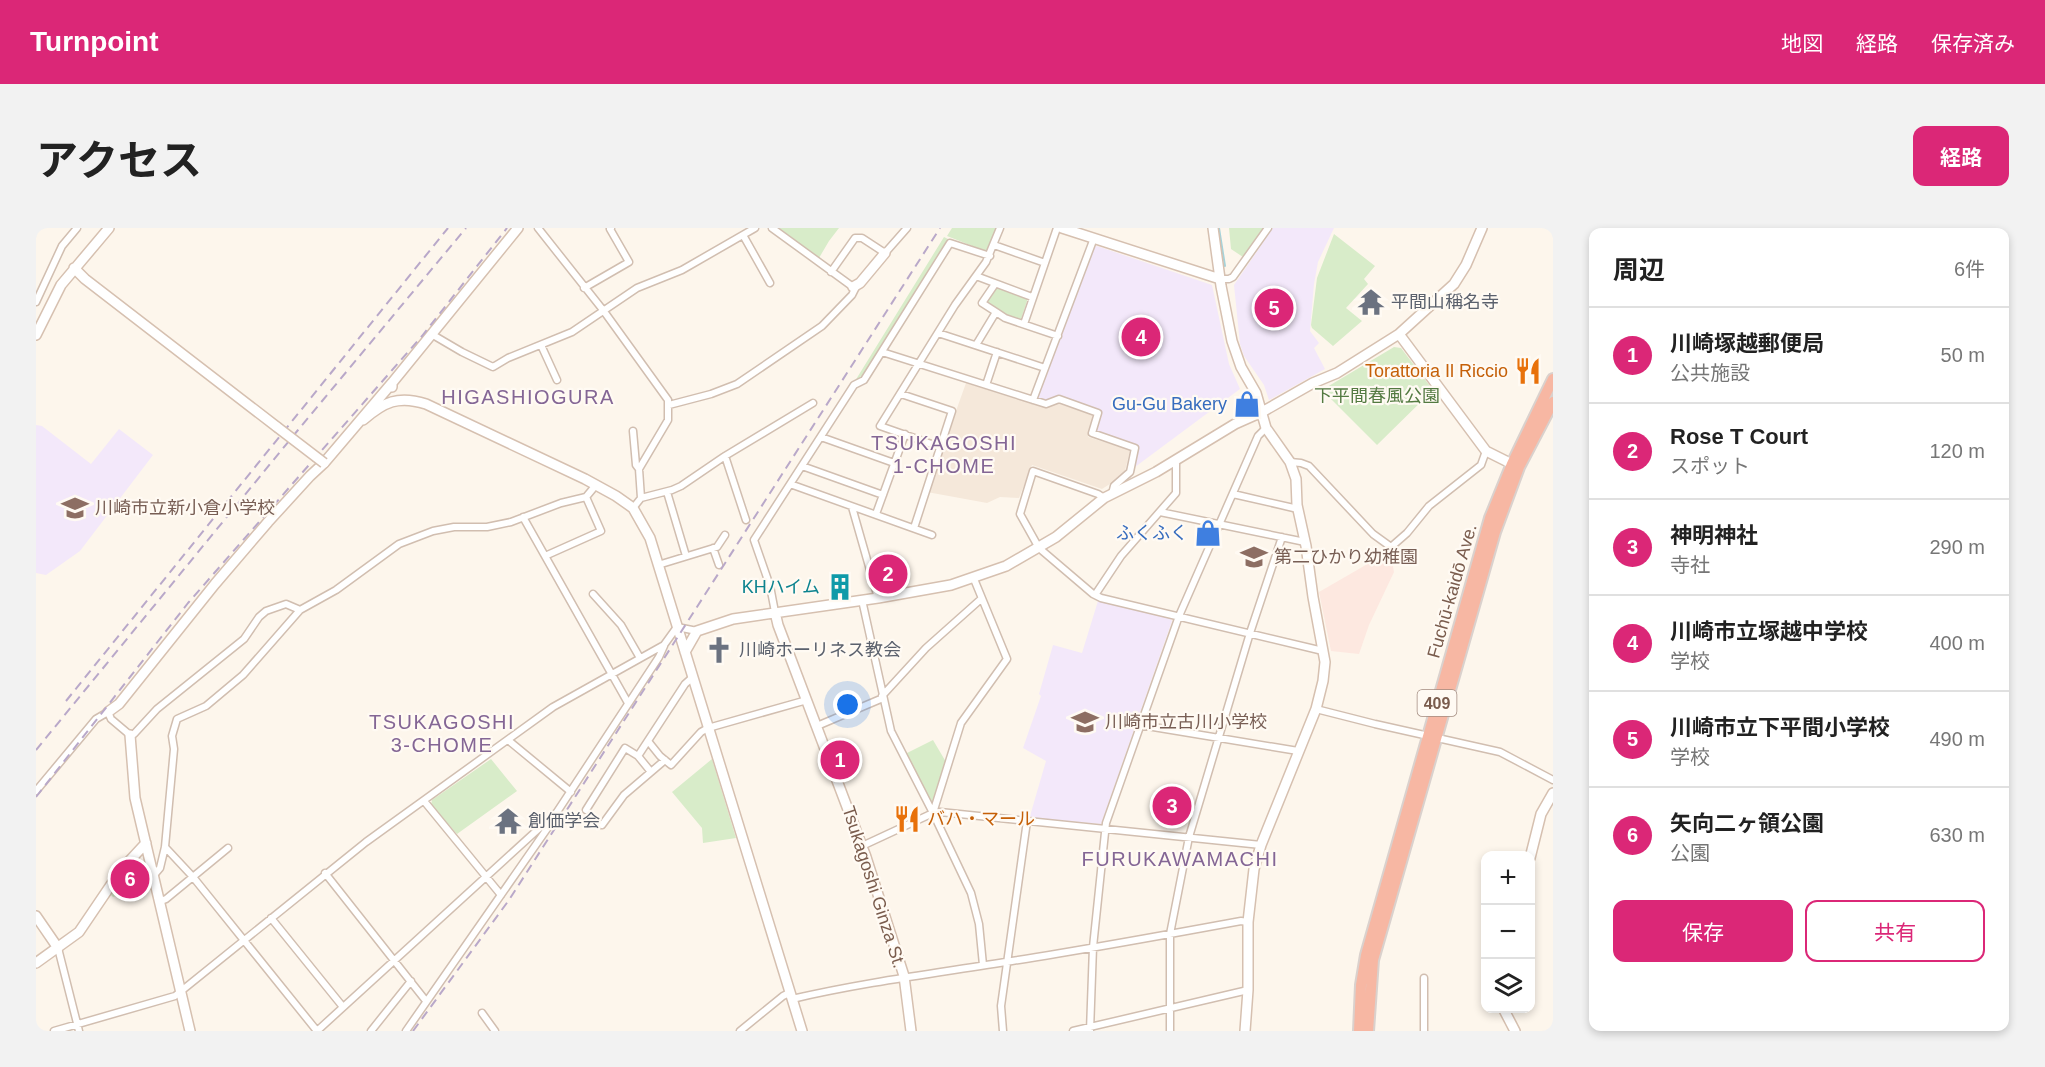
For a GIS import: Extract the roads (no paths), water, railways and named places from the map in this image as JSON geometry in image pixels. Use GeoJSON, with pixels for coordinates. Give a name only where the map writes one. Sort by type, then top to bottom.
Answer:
{"type":"FeatureCollection","features":[{"type":"Feature","properties":{"kind":"highway","name":"Fuchū-kaidō Ave."},"geometry":{"type":"LineString","coordinates":[[1368,1031],[1373,960],[1490,518],[1512,464],[1552,383]]}},
{"type":"Feature","properties":{"kind":"highway","name":"Fuchū-kaidō Ave."},"geometry":{"type":"LineString","coordinates":[[1359,1031],[1361,985],[1366,955],[1431,737],[1498,522],[1519,467],[1553,402]]}},
{"type":"Feature","properties":{"kind":"street"},"geometry":{"type":"LineString","coordinates":[[36,302],[62,246],[77,228]]}},
{"type":"Feature","properties":{"kind":"street"},"geometry":{"type":"LineString","coordinates":[[36,335],[61,285],[109,228]]}},
{"type":"Feature","properties":{"kind":"street"},"geometry":{"type":"LineString","coordinates":[[36,791],[92,722],[119,704],[268,522],[363,420],[518,228]]}},
{"type":"Feature","properties":{"kind":"street"},"geometry":{"type":"LineString","coordinates":[[538,228],[603,310],[664,394],[669,405],[668,420],[639,469]]}},
{"type":"Feature","properties":{"kind":"street"},"geometry":{"type":"LineString","coordinates":[[584,288],[629,262],[611,228]]}},
{"type":"Feature","properties":{"kind":"street"},"geometry":{"type":"LineString","coordinates":[[433,335],[493,367],[508,358],[572,332],[637,288],[682,270],[754,228]]}},
{"type":"Feature","properties":{"kind":"street"},"geometry":{"type":"LineString","coordinates":[[772,228],[854,287]]}},
{"type":"Feature","properties":{"kind":"street"},"geometry":{"type":"LineString","coordinates":[[669,405],[711,394],[737,384],[822,326],[852,295],[854,287],[907,228]]}},
{"type":"Feature","properties":{"kind":"street"},"geometry":{"type":"LineString","coordinates":[[940,447],[880,426],[938,333],[990,256],[1000,228]]}},
{"type":"Feature","properties":{"kind":"street"},"geometry":{"type":"LineString","coordinates":[[1024,324],[1057,228]]}},
{"type":"Feature","properties":{"kind":"street"},"geometry":{"type":"LineString","coordinates":[[1062,228],[1220,279],[1233,277],[1268,228]]}},
{"type":"Feature","properties":{"kind":"street"},"geometry":{"type":"LineString","coordinates":[[1213,228],[1232,341],[1241,367],[1256,393],[1266,428],[1290,462],[1296,479],[1298,509],[1325,662],[1316,709],[1261,845],[1254,869],[1248,922],[1248,990],[1245,1031]]}},
{"type":"Feature","properties":{"kind":"street"},"geometry":{"type":"LineString","coordinates":[[677,627],[697,631],[733,619],[878,598],[974,579],[1006,567],[1039,548],[1108,496],[1174,461],[1234,424],[1337,373],[1399,334],[1454,284],[1466,265],[1482,228]]}},
{"type":"Feature","properties":{"kind":"street"},"geometry":{"type":"LineString","coordinates":[[743,235],[770,283]]}},
{"type":"Feature","properties":{"kind":"street"},"geometry":{"type":"LineString","coordinates":[[831,272],[855,238],[862,238],[885,253]]}},
{"type":"Feature","properties":{"kind":"street"},"geometry":{"type":"LineString","coordinates":[[1033,400],[1094,238]]}},
{"type":"Feature","properties":{"kind":"street"},"geometry":{"type":"LineString","coordinates":[[775,612],[770,586],[754,540],[854,385],[864,380],[950,243],[990,256]]}},
{"type":"Feature","properties":{"kind":"street"},"geometry":{"type":"LineString","coordinates":[[994,245],[1045,263]]}},
{"type":"Feature","properties":{"kind":"street"},"geometry":{"type":"LineString","coordinates":[[74,268],[85,279],[324,463]]}},
{"type":"Feature","properties":{"kind":"street"},"geometry":{"type":"LineString","coordinates":[[976,276],[1032,297]]}},
{"type":"Feature","properties":{"kind":"street"},"geometry":{"type":"LineString","coordinates":[[995,284],[982,303],[1005,318],[1058,336]]}},
{"type":"Feature","properties":{"kind":"street"},"geometry":{"type":"LineString","coordinates":[[976,345],[996,312]]}},
{"type":"Feature","properties":{"kind":"street"},"geometry":{"type":"LineString","coordinates":[[938,333],[1046,368]]}},
{"type":"Feature","properties":{"kind":"street"},"geometry":{"type":"LineString","coordinates":[[1399,334],[1486,451],[1512,464]]}},
{"type":"Feature","properties":{"kind":"street"},"geometry":{"type":"LineString","coordinates":[[541,345],[557,380]]}},
{"type":"Feature","properties":{"kind":"street"},"geometry":{"type":"LineString","coordinates":[[882,352],[1046,404],[1059,399],[1098,413],[1092,433],[1135,448],[1130,472],[1114,486],[1108,496]]}},
{"type":"Feature","properties":{"kind":"street"},"geometry":{"type":"LineString","coordinates":[[986,386],[998,352]]}},
{"type":"Feature","properties":{"kind":"street"},"geometry":{"type":"LineString","coordinates":[[391,401],[392,383]]}},
{"type":"Feature","properties":{"kind":"street"},"geometry":{"type":"LineString","coordinates":[[901,394],[952,411],[914,528]]}},
{"type":"Feature","properties":{"kind":"street"},"geometry":{"type":"LineString","coordinates":[[363,420],[378,407],[391,401],[406,400],[426,404],[596,484],[633,508],[647,531],[658,565],[802,1031]]}},
{"type":"Feature","properties":{"kind":"street"},"geometry":{"type":"LineString","coordinates":[[640,498],[667,492],[681,486],[725,456],[813,403]]}},
{"type":"Feature","properties":{"kind":"street"},"geometry":{"type":"LineString","coordinates":[[1090,1029],[1093,947],[1105,829],[1179,616],[1258,436],[1266,428]]}},
{"type":"Feature","properties":{"kind":"street"},"geometry":{"type":"LineString","coordinates":[[633,431],[636,465],[639,469],[640,498],[633,508]]}},
{"type":"Feature","properties":{"kind":"street"},"geometry":{"type":"LineString","coordinates":[[876,514],[905,434]]}},
{"type":"Feature","properties":{"kind":"street"},"geometry":{"type":"LineString","coordinates":[[821,437],[894,463]]}},
{"type":"Feature","properties":{"kind":"street"},"geometry":{"type":"LineString","coordinates":[[1290,462],[1309,466],[1373,534],[1391,547],[1407,533],[1429,506],[1481,465],[1486,451]]}},
{"type":"Feature","properties":{"kind":"street"},"geometry":{"type":"LineString","coordinates":[[725,456],[746,520]]}},
{"type":"Feature","properties":{"kind":"street"},"geometry":{"type":"LineString","coordinates":[[1095,595],[1121,556],[1176,493],[1176,464],[1174,461]]}},
{"type":"Feature","properties":{"kind":"street"},"geometry":{"type":"LineString","coordinates":[[802,466],[882,495]]}},
{"type":"Feature","properties":{"kind":"street"},"geometry":{"type":"LineString","coordinates":[[1108,496],[1034,471],[1020,514],[1039,548],[1095,595],[1323,651]]}},
{"type":"Feature","properties":{"kind":"street"},"geometry":{"type":"LineString","coordinates":[[154,875],[160,868],[165,847],[174,748],[172,736],[177,719],[207,706],[243,675],[300,610],[336,590],[399,544],[433,531],[454,527],[487,527],[524,517],[561,503],[586,497],[596,484]]}},
{"type":"Feature","properties":{"kind":"street"},"geometry":{"type":"LineString","coordinates":[[790,484],[932,535]]}},
{"type":"Feature","properties":{"kind":"street"},"geometry":{"type":"LineString","coordinates":[[667,492],[686,556]]}},
{"type":"Feature","properties":{"kind":"street"},"geometry":{"type":"LineString","coordinates":[[1233,494],[1298,509]]}},
{"type":"Feature","properties":{"kind":"street"},"geometry":{"type":"LineString","coordinates":[[545,556],[600,531],[586,497]]}},
{"type":"Feature","properties":{"kind":"street"},"geometry":{"type":"LineString","coordinates":[[852,507],[878,598]]}},
{"type":"Feature","properties":{"kind":"street"},"geometry":{"type":"LineString","coordinates":[[1160,512],[1305,542]]}},
{"type":"Feature","properties":{"kind":"street"},"geometry":{"type":"LineString","coordinates":[[524,517],[628,703]]}},
{"type":"Feature","properties":{"kind":"street"},"geometry":{"type":"LineString","coordinates":[[658,565],[717,547],[725,535]]}},
{"type":"Feature","properties":{"kind":"street"},"geometry":{"type":"LineString","coordinates":[[1170,1031],[1170,934],[1190,837],[1250,633],[1282,537]]}},
{"type":"Feature","properties":{"kind":"street"},"geometry":{"type":"LineString","coordinates":[[713,548],[719,565]]}},
{"type":"Feature","properties":{"kind":"street"},"geometry":{"type":"LineString","coordinates":[[933,813],[961,723],[1007,659],[974,579]]}},
{"type":"Feature","properties":{"kind":"street"},"geometry":{"type":"LineString","coordinates":[[593,594],[621,625],[640,658]]}},
{"type":"Feature","properties":{"kind":"street"},"geometry":{"type":"LineString","coordinates":[[817,726],[883,697],[926,648],[981,599]]}},
{"type":"Feature","properties":{"kind":"street"},"geometry":{"type":"LineString","coordinates":[[862,600],[891,731],[971,893],[979,924],[983,964]]}},
{"type":"Feature","properties":{"kind":"street"},"geometry":{"type":"LineString","coordinates":[[130,735],[134,735],[157,709],[244,639],[266,611],[286,604],[300,610]]}},
{"type":"Feature","properties":{"kind":"street","name":"Tsukagoshi Ginza St."},"geometry":{"type":"LineString","coordinates":[[775,612],[776,620],[862,846],[904,976],[911,1031]]}},
{"type":"Feature","properties":{"kind":"street"},"geometry":{"type":"LineString","coordinates":[[165,847],[193,877],[317,1031],[551,818],[571,792],[677,627]]}},
{"type":"Feature","properties":{"kind":"street"},"geometry":{"type":"LineString","coordinates":[[685,652],[697,631]]}},
{"type":"Feature","properties":{"kind":"street"},"geometry":{"type":"LineString","coordinates":[[54,1031],[79,1027],[175,996],[325,873],[553,707],[664,645]]}},
{"type":"Feature","properties":{"kind":"street"},"geometry":{"type":"LineString","coordinates":[[638,756],[685,684],[693,677]]}},
{"type":"Feature","properties":{"kind":"street"},"geometry":{"type":"LineString","coordinates":[[648,741],[671,765],[701,732],[708,728],[807,700]]}},
{"type":"Feature","properties":{"kind":"street"},"geometry":{"type":"LineString","coordinates":[[1316,709],[1500,752],[1553,780]]}},
{"type":"Feature","properties":{"kind":"street"},"geometry":{"type":"LineString","coordinates":[[108,712],[111,719],[130,735],[135,798],[190,1031]]}},
{"type":"Feature","properties":{"kind":"street"},"geometry":{"type":"LineString","coordinates":[[1141,725],[1298,751]]}},
{"type":"Feature","properties":{"kind":"street"},"geometry":{"type":"LineString","coordinates":[[508,740],[571,792]]}},
{"type":"Feature","properties":{"kind":"street"},"geometry":{"type":"LineString","coordinates":[[586,810],[625,748],[638,756],[651,772]]}},
{"type":"Feature","properties":{"kind":"street"},"geometry":{"type":"LineString","coordinates":[[602,825],[624,795],[665,760]]}},
{"type":"Feature","properties":{"kind":"street"},"geometry":{"type":"LineString","coordinates":[[1532,851],[1541,814],[1553,793]]}},
{"type":"Feature","properties":{"kind":"street"},"geometry":{"type":"LineString","coordinates":[[424,801],[501,895]]}},
{"type":"Feature","properties":{"kind":"street"},"geometry":{"type":"LineString","coordinates":[[862,846],[933,813],[1261,845]]}},
{"type":"Feature","properties":{"kind":"street"},"geometry":{"type":"LineString","coordinates":[[405,1031],[549,826],[551,818]]}},
{"type":"Feature","properties":{"kind":"street"},"geometry":{"type":"LineString","coordinates":[[1003,1031],[1001,1006],[1027,821]]}},
{"type":"Feature","properties":{"kind":"street"},"geometry":{"type":"LineString","coordinates":[[36,963],[79,932],[121,870],[146,843]]}},
{"type":"Feature","properties":{"kind":"street"},"geometry":{"type":"LineString","coordinates":[[160,901],[166,899],[228,848]]}},
{"type":"Feature","properties":{"kind":"street"},"geometry":{"type":"LineString","coordinates":[[325,873],[426,1001]]}},
{"type":"Feature","properties":{"kind":"street"},"geometry":{"type":"LineString","coordinates":[[36,916],[58,948],[79,1027]]}},
{"type":"Feature","properties":{"kind":"street"},"geometry":{"type":"LineString","coordinates":[[271,918],[343,1007]]}},
{"type":"Feature","properties":{"kind":"street"},"geometry":{"type":"LineString","coordinates":[[740,1031],[783,996],[1008,962],[1241,921],[1248,922]]}},
{"type":"Feature","properties":{"kind":"street"},"geometry":{"type":"LineString","coordinates":[[1424,978],[1424,1031]]}},
{"type":"Feature","properties":{"kind":"street"},"geometry":{"type":"LineString","coordinates":[[371,1031],[411,981]]}},
{"type":"Feature","properties":{"kind":"street"},"geometry":{"type":"LineString","coordinates":[[1072,1031],[1090,1029],[1248,990]]}},
{"type":"Feature","properties":{"kind":"street"},"geometry":{"type":"LineString","coordinates":[[482,1013],[495,1031]]}},
{"type":"Feature","properties":{"kind":"street"},"geometry":{"type":"LineString","coordinates":[[1506,1013],[1515,1031]]}},
{"type":"Feature","properties":{"kind":"waterway"},"geometry":{"type":"LineString","coordinates":[[1219,228],[1225,266]]}},
{"type":"Feature","properties":{"kind":"railway"},"geometry":{"type":"LineString","coordinates":[[66,701],[448,228]]}},
{"type":"Feature","properties":{"kind":"railway"},"geometry":{"type":"LineString","coordinates":[[36,750],[466,228]]}},
{"type":"Feature","properties":{"kind":"railway"},"geometry":{"type":"LineString","coordinates":[[36,797],[188,603],[422,336],[507,228]]}},
{"type":"Feature","properties":{"kind":"railway"},"geometry":{"type":"LineString","coordinates":[[413,1031],[509,900],[940,228]]}},
{"type":"Feature","properties":{"kind":"place","name":"平間山稱名寺"},"geometry":{"type":"Point","coordinates":[1371,302]}},
{"type":"Feature","properties":{"kind":"place","name":"川崎市立下平間小学校"},"geometry":{"type":"Point","coordinates":[1274,308]}},
{"type":"Feature","properties":{"kind":"place","name":"川崎市立塚越中学校"},"geometry":{"type":"Point","coordinates":[1141,337]}},
{"type":"Feature","properties":{"kind":"place","name":"Torattoria Il Riccio"},"geometry":{"type":"Point","coordinates":[1528,371]}},
{"type":"Feature","properties":{"kind":"place","name":"Gu-Gu Bakery"},"geometry":{"type":"Point","coordinates":[1247,404]}},
{"type":"Feature","properties":{"kind":"place","name":"川崎市立新小倉小学校"},"geometry":{"type":"Point","coordinates":[75,508]}},
{"type":"Feature","properties":{"kind":"place","name":"ふくふく"},"geometry":{"type":"Point","coordinates":[1208,533]}},
{"type":"Feature","properties":{"kind":"place","name":"第二ひかり幼稚園"},"geometry":{"type":"Point","coordinates":[1254,557]}},
{"type":"Feature","properties":{"kind":"place","name":"Rose T Court"},"geometry":{"type":"Point","coordinates":[888,574]}},
{"type":"Feature","properties":{"kind":"place","name":"KHハイム"},"geometry":{"type":"Point","coordinates":[840,587]}},
{"type":"Feature","properties":{"kind":"place","name":"川崎ホーリネス教会"},"geometry":{"type":"Point","coordinates":[719,650]}},
{"type":"Feature","properties":{"kind":"place","name":"川崎市立古川小学校"},"geometry":{"type":"Point","coordinates":[1085,722]}},
{"type":"Feature","properties":{"kind":"place","name":"川崎塚越郵便局"},"geometry":{"type":"Point","coordinates":[840,760]}},
{"type":"Feature","properties":{"kind":"place","name":"神明神社"},"geometry":{"type":"Point","coordinates":[1172,806]}},
{"type":"Feature","properties":{"kind":"place","name":"バハ・マール"},"geometry":{"type":"Point","coordinates":[907,819]}},
{"type":"Feature","properties":{"kind":"place","name":"創価学会"},"geometry":{"type":"Point","coordinates":[508,821]}},
{"type":"Feature","properties":{"kind":"place","name":"矢向二ヶ領公園"},"geometry":{"type":"Point","coordinates":[130,879]}},
{"type":"Feature","properties":{"kind":"district","name":"HIGASHIOGURA"},"geometry":{"type":"Point","coordinates":[528,397]}},
{"type":"Feature","properties":{"kind":"district","name":"TSUKAGOSHI 1-CHOME"},"geometry":{"type":"Point","coordinates":[944,454]}},
{"type":"Feature","properties":{"kind":"district","name":"TSUKAGOSHI 3-CHOME"},"geometry":{"type":"Point","coordinates":[442,734]}},
{"type":"Feature","properties":{"kind":"district","name":"FURUKAWAMACHI"},"geometry":{"type":"Point","coordinates":[1180,859]}},
{"type":"Feature","properties":{"kind":"park label","name":"下平間春風公園"},"geometry":{"type":"Point","coordinates":[1377,396]}}]}
